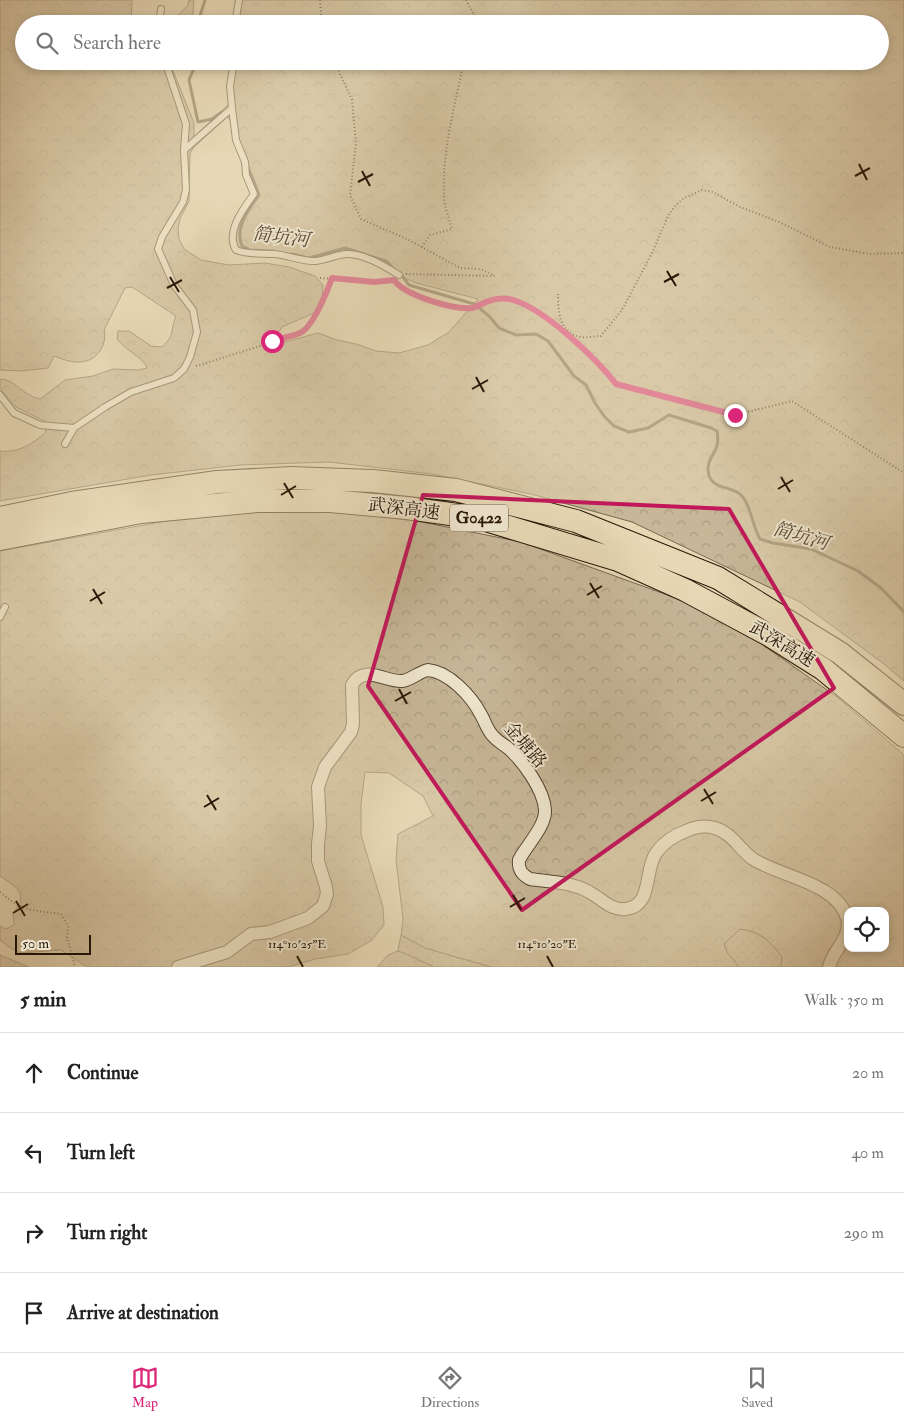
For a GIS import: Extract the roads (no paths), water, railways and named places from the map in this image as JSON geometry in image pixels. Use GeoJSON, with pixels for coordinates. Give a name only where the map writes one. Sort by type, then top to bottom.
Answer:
{"type":"FeatureCollection","features":[{"type":"Feature","properties":{"kind":"highway","name":"武深高速"},"geometry":{"type":"LineString","coordinates":[[0,518],[72,503],[217,482],[290,478],[373,481],[456,490],[576,521],[718,578],[840,653],[904,704]]}},
{"type":"Feature","properties":{"kind":"highway","name":"武深高速"},"geometry":{"type":"LineString","coordinates":[[0,539],[141,512],[257,501],[330,502],[407,508],[479,518],[618,560],[685,590],[769,635],[823,669],[904,736]]}},
{"type":"Feature","properties":{"kind":"street","name":"金塘路"},"geometry":{"type":"LineString","coordinates":[[178,967],[227,952],[251,934],[270,932],[308,918],[323,906],[327,894],[318,861],[320,826],[318,786],[325,767],[351,732],[353,724],[352,684],[358,678],[366,675],[373,674],[394,680],[403,680],[428,670],[444,676],[474,704],[497,741],[507,747],[523,765],[539,792],[545,810],[544,818],[519,860],[519,866],[525,876],[530,879],[575,886],[591,892],[609,905],[628,909],[640,903],[643,898],[651,863],[661,847],[678,834],[697,826],[717,828],[728,835],[754,859],[821,890],[837,902],[844,911],[848,926],[847,934],[832,958],[830,967]]}},
{"type":"Feature","properties":{"kind":"lane"},"geometry":{"type":"LineString","coordinates":[[237,15],[239,0]]}},
{"type":"Feature","properties":{"kind":"lane"},"geometry":{"type":"LineString","coordinates":[[160,15],[161,9]]}},
{"type":"Feature","properties":{"kind":"lane"},"geometry":{"type":"LineString","coordinates":[[65,444],[74,428],[106,407],[131,392],[174,378],[184,369],[197,332],[193,310],[174,284],[158,249],[162,237],[183,202],[186,190],[184,150],[186,124],[168,70]]}},
{"type":"Feature","properties":{"kind":"lane"},"geometry":{"type":"LineString","coordinates":[[233,70],[230,86],[236,140],[245,162],[246,175],[254,194],[236,222],[234,241],[236,250],[253,254],[274,254],[316,261],[347,254],[359,256],[386,267],[399,275]]}},
{"type":"Feature","properties":{"kind":"lane"},"geometry":{"type":"LineString","coordinates":[[184,150],[232,108]]}},
{"type":"Feature","properties":{"kind":"lane"},"geometry":{"type":"LineString","coordinates":[[0,396],[14,413],[40,425],[74,428]]}},
{"type":"Feature","properties":{"kind":"lane"},"geometry":{"type":"LineString","coordinates":[[0,617],[5,607]]}},
{"type":"Feature","properties":{"kind":"waterway","name":"简坑河"},"geometry":{"type":"LineString","coordinates":[[200,15],[205,0]]}},
{"type":"Feature","properties":{"kind":"waterway","name":"简坑河"},"geometry":{"type":"LineString","coordinates":[[193,70],[189,80],[198,122],[212,119],[222,112]]}},
{"type":"Feature","properties":{"kind":"waterway","name":"简坑河"},"geometry":{"type":"LineString","coordinates":[[248,167],[259,195],[241,226],[240,239],[242,246],[250,250],[273,251]]}},
{"type":"Feature","properties":{"kind":"waterway","name":"简坑河"},"geometry":{"type":"LineString","coordinates":[[292,254],[309,258],[345,248],[386,261],[409,285],[474,304],[489,316],[499,328],[516,335],[536,334],[548,341],[574,376],[586,385],[595,403],[614,426],[629,432],[648,428],[669,415],[717,431],[717,444],[708,468],[709,476],[716,484],[738,492],[742,496],[760,539],[811,549],[858,571],[881,588],[904,612]]}}]}
